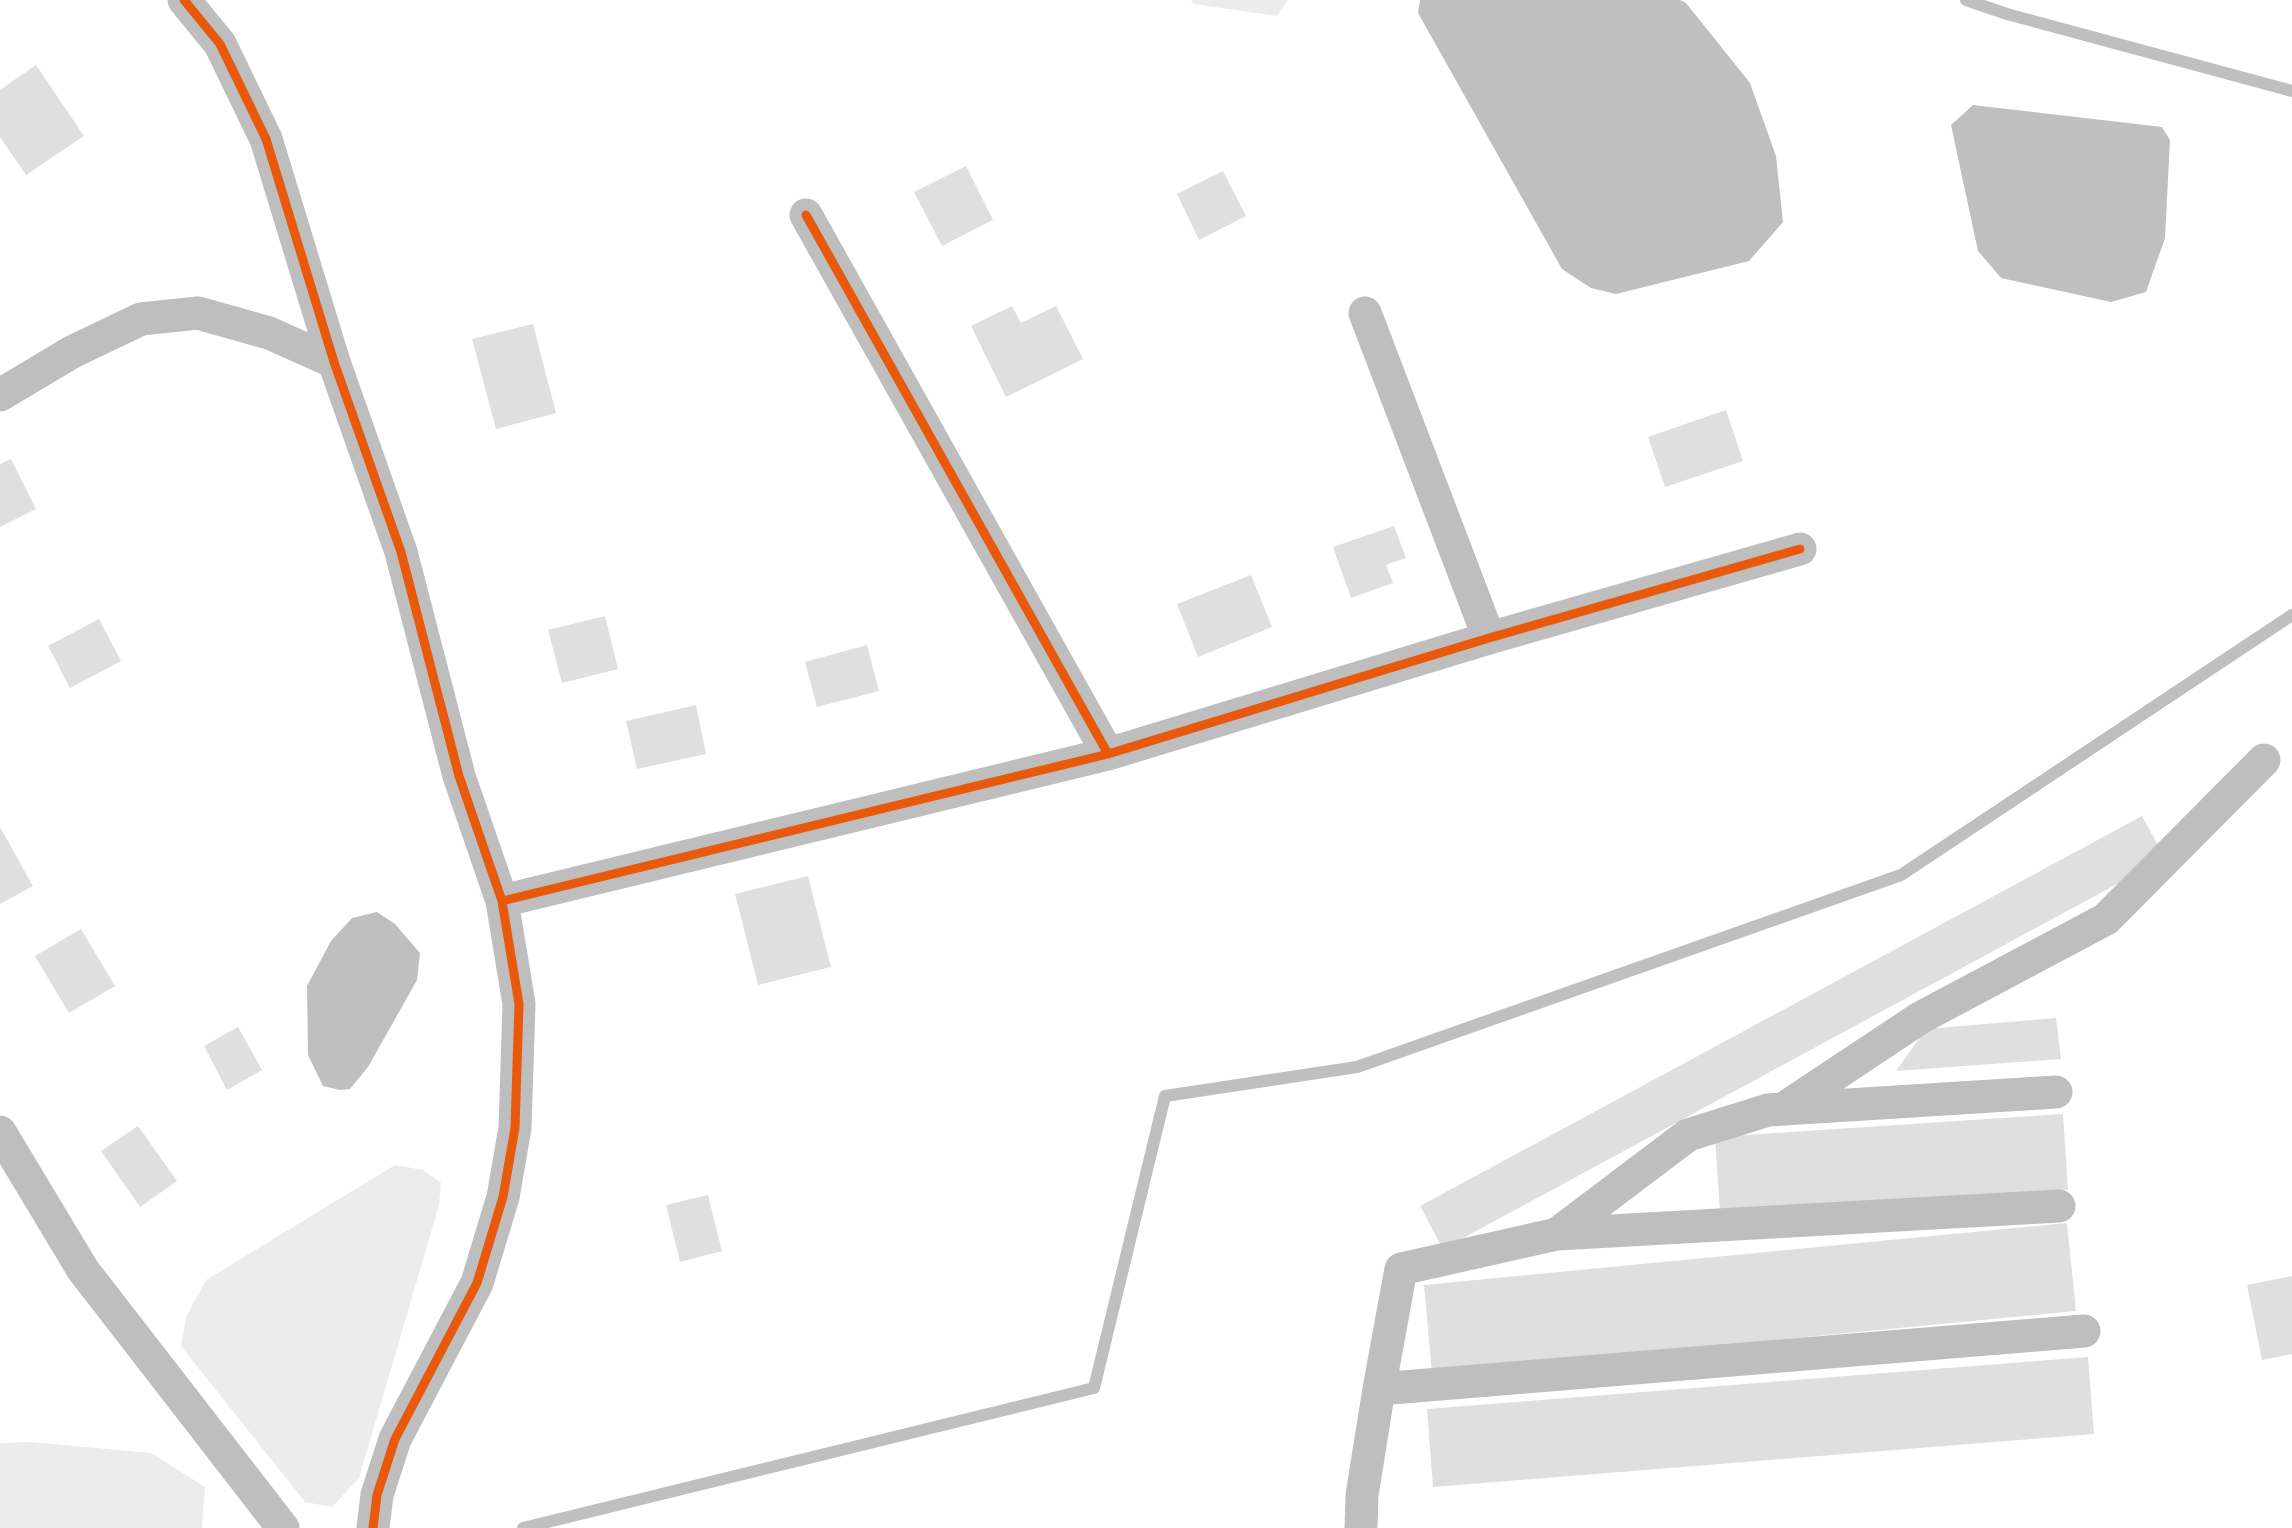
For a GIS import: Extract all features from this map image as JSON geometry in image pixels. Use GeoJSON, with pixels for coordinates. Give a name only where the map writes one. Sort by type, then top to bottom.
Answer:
{"type":"FeatureCollection","features":[{"type":"Feature","properties":{"kind":"street"},"geometry":{"type":"LineString","coordinates":[[184,0],[220,44],[266,139],[334,362],[401,552],[459,776],[502,902],[519,1004],[515,1128],[503,1197],[477,1283],[395,1439],[377,1496],[373,1528]]}},
{"type":"Feature","properties":{"kind":"street"},"geometry":{"type":"LineString","coordinates":[[806,215],[1108,754]]}},
{"type":"Feature","properties":{"kind":"street"},"geometry":{"type":"LineString","coordinates":[[0,395],[72,352],[141,319],[187,314],[198,313],[269,333],[334,362]]}},
{"type":"Feature","properties":{"kind":"street"},"geometry":{"type":"LineString","coordinates":[[1365,313],[1490,638]]}},
{"type":"Feature","properties":{"kind":"street"},"geometry":{"type":"LineString","coordinates":[[502,902],[1108,754],[1490,638],[1800,549]]}},
{"type":"Feature","properties":{"kind":"street"},"geometry":{"type":"LineString","coordinates":[[1783,1109],[1920,1018],[2106,919],[2264,760]]}},
{"type":"Feature","properties":{"kind":"street"},"geometry":{"type":"LineString","coordinates":[[1557,1234],[1688,1135],[1768,1110],[2056,1092]]}},
{"type":"Feature","properties":{"kind":"street"},"geometry":{"type":"LineString","coordinates":[[0,1132],[82,1270],[282,1528]]}},
{"type":"Feature","properties":{"kind":"street"},"geometry":{"type":"LineString","coordinates":[[1361,1528],[1362,1495],[1401,1269],[1557,1234],[2059,1206]]}},
{"type":"Feature","properties":{"kind":"street"},"geometry":{"type":"LineString","coordinates":[[1379,1389],[2084,1331]]}},
{"type":"Feature","properties":{"kind":"shaded area"},"geometry":{"type":"Polygon","coordinates":[[[1191,0],[1288,0],[1277,16],[1194,4],[1191,0]]]}},
{"type":"Feature","properties":{"kind":"shaded area"},"geometry":{"type":"Polygon","coordinates":[[[1420,0],[1680,0],[1686,3],[1750,83],[1776,156],[1783,222],[1749,261],[1616,294],[1591,288],[1562,269],[1418,13],[1420,0]]]}},
{"type":"Feature","properties":{"kind":"shaded area"},"geometry":{"type":"Polygon","coordinates":[[[1973,105],[2162,127],[2170,140],[2165,238],[2146,292],[2111,302],[2001,278],[1978,251],[1951,125],[1973,105]]]}},
{"type":"Feature","properties":{"kind":"shaded area"},"geometry":{"type":"Polygon","coordinates":[[[377,912],[395,924],[420,953],[417,980],[368,1067],[350,1089],[340,1090],[323,1086],[308,1055],[307,986],[331,941],[352,918],[377,912]]]}},
{"type":"Feature","properties":{"kind":"shaded area"},"geometry":{"type":"Polygon","coordinates":[[[395,1165],[423,1170],[441,1183],[439,1205],[359,1478],[332,1507],[305,1502],[181,1346],[186,1317],[206,1280],[395,1165]]]}},
{"type":"Feature","properties":{"kind":"shaded area"},"geometry":{"type":"Polygon","coordinates":[[[31,1442],[151,1453],[205,1487],[202,1528],[0,1528],[0,1443],[31,1442]]]}},
{"type":"Feature","properties":{"kind":"building"},"geometry":{"type":"Polygon","coordinates":[[[36,65],[84,136],[26,175],[0,137],[0,90],[36,65]]]}},
{"type":"Feature","properties":{"kind":"building"},"geometry":{"type":"Polygon","coordinates":[[[966,166],[993,220],[942,246],[914,192],[966,166]]]}},
{"type":"Feature","properties":{"kind":"building"},"geometry":{"type":"Polygon","coordinates":[[[1223,171],[1246,216],[1199,240],[1177,194],[1223,171]]]}},
{"type":"Feature","properties":{"kind":"building"},"geometry":{"type":"Polygon","coordinates":[[[1012,306],[1021,323],[1056,306],[1083,359],[1006,397],[971,326],[1012,306]]]}},
{"type":"Feature","properties":{"kind":"building"},"geometry":{"type":"Polygon","coordinates":[[[533,324],[556,413],[496,429],[472,339],[533,324]]]}},
{"type":"Feature","properties":{"kind":"building"},"geometry":{"type":"Polygon","coordinates":[[[1726,410],[1743,461],[1665,487],[1648,437],[1726,410]]]}},
{"type":"Feature","properties":{"kind":"building"},"geometry":{"type":"Polygon","coordinates":[[[11,459],[36,509],[0,527],[0,464],[11,459]]]}},
{"type":"Feature","properties":{"kind":"building"},"geometry":{"type":"Polygon","coordinates":[[[1394,526],[1406,558],[1386,565],[1393,583],[1351,598],[1333,547],[1394,526]]]}},
{"type":"Feature","properties":{"kind":"building"},"geometry":{"type":"Polygon","coordinates":[[[1251,575],[1272,627],[1198,657],[1177,604],[1251,575]]]}},
{"type":"Feature","properties":{"kind":"building"},"geometry":{"type":"Polygon","coordinates":[[[605,616],[618,669],[562,683],[548,630],[605,616]]]}},
{"type":"Feature","properties":{"kind":"building"},"geometry":{"type":"Polygon","coordinates":[[[99,619],[121,661],[70,688],[48,646],[99,619]]]}},
{"type":"Feature","properties":{"kind":"building"},"geometry":{"type":"Polygon","coordinates":[[[867,645],[879,691],[817,707],[805,662],[867,645]]]}},
{"type":"Feature","properties":{"kind":"building"},"geometry":{"type":"Polygon","coordinates":[[[696,705],[706,754],[637,769],[626,721],[696,705]]]}},
{"type":"Feature","properties":{"kind":"building"},"geometry":{"type":"Polygon","coordinates":[[[2142,816],[2165,858],[1443,1249],[1420,1206],[2142,816]]]}},
{"type":"Feature","properties":{"kind":"building"},"geometry":{"type":"Polygon","coordinates":[[[0,827],[33,886],[0,904],[0,827]]]}},
{"type":"Feature","properties":{"kind":"building"},"geometry":{"type":"Polygon","coordinates":[[[808,876],[831,967],[758,985],[735,894],[808,876]]]}},
{"type":"Feature","properties":{"kind":"building"},"geometry":{"type":"Polygon","coordinates":[[[81,929],[115,986],[69,1013],[35,956],[81,929]]]}},
{"type":"Feature","properties":{"kind":"building"},"geometry":{"type":"Polygon","coordinates":[[[2056,1018],[2061,1059],[1896,1071],[1926,1029],[2056,1018]]]}},
{"type":"Feature","properties":{"kind":"building"},"geometry":{"type":"Polygon","coordinates":[[[238,1027],[262,1070],[227,1090],[204,1046],[238,1027]]]}},
{"type":"Feature","properties":{"kind":"building"},"geometry":{"type":"Polygon","coordinates":[[[2063,1114],[2068,1190],[1720,1212],[1715,1137],[2063,1114]]]}},
{"type":"Feature","properties":{"kind":"building"},"geometry":{"type":"Polygon","coordinates":[[[138,1126],[177,1181],[140,1207],[101,1151],[138,1126]]]}},
{"type":"Feature","properties":{"kind":"building"},"geometry":{"type":"Polygon","coordinates":[[[708,1195],[722,1251],[680,1262],[666,1205],[708,1195]]]}},
{"type":"Feature","properties":{"kind":"building"},"geometry":{"type":"Polygon","coordinates":[[[2067,1223],[2076,1311],[1432,1373],[1424,1285],[2067,1223]]]}},
{"type":"Feature","properties":{"kind":"building"},"geometry":{"type":"Polygon","coordinates":[[[2292,1276],[2292,1354],[2262,1360],[2247,1285],[2292,1276]]]}},
{"type":"Feature","properties":{"kind":"building"},"geometry":{"type":"Polygon","coordinates":[[[2088,1357],[2094,1434],[1433,1487],[1427,1409],[2088,1357]]]}},
{"type":"Feature","properties":{"kind":"waterway"},"geometry":{"type":"LineString","coordinates":[[1966,0],[2007,14],[2292,91]]}},
{"type":"Feature","properties":{"kind":"waterway"},"geometry":{"type":"LineString","coordinates":[[523,1528],[1094,1388],[1165,1096],[1357,1067],[1901,875],[2292,615]]}},
{"type":"Feature","properties":{"kind":"cycle path"},"geometry":{"type":"LineString","coordinates":[[184,0],[220,44],[266,139],[334,362],[401,552],[459,776],[502,901],[519,1004],[515,1128],[503,1197],[477,1283],[395,1439],[377,1495],[373,1528]]}},
{"type":"Feature","properties":{"kind":"cycle path"},"geometry":{"type":"LineString","coordinates":[[806,215],[1108,754]]}},
{"type":"Feature","properties":{"kind":"cycle path"},"geometry":{"type":"LineString","coordinates":[[502,901],[1108,754],[1489,638],[1800,549]]}}]}
